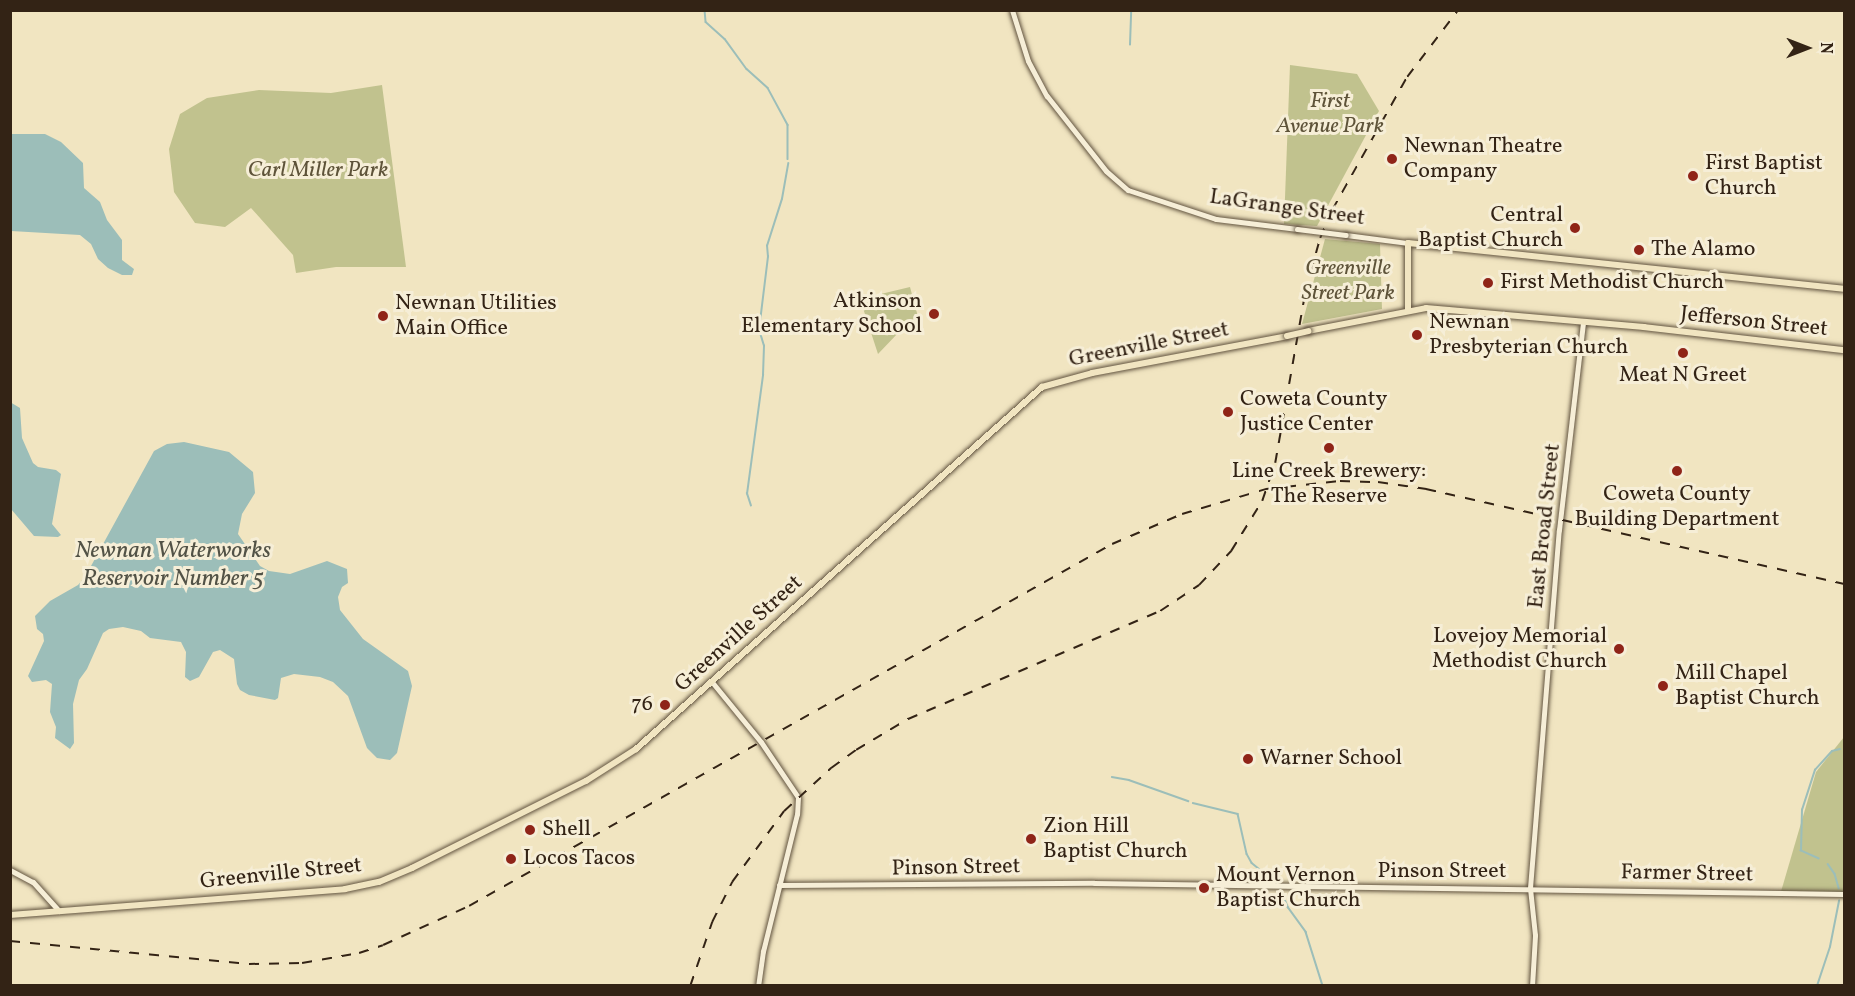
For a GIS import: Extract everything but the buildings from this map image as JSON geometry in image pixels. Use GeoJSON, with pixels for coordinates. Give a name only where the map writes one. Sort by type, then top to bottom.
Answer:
{"type":"FeatureCollection","features":[{"type":"Feature","properties":{"kind":"main road","name":"LaGrange Street"},"geometry":{"type":"LineString","coordinates":[[1408,243],[1845,289]]}},
{"type":"Feature","properties":{"kind":"main road"},"geometry":{"type":"LineString","coordinates":[[1408,243],[1408,311]]}},
{"type":"Feature","properties":{"kind":"main road"},"geometry":{"type":"LineString","coordinates":[[1408,302],[1426,308]]}},
{"type":"Feature","properties":{"kind":"main road","name":"Jefferson Street"},"geometry":{"type":"LineString","coordinates":[[1408,311],[1426,308],[1582,321],[1845,350]]}},
{"type":"Feature","properties":{"kind":"main road","name":"Greenville Street"},"geometry":{"type":"LineString","coordinates":[[10,915],[345,889],[379,882],[602,772],[636,749],[1042,387],[1092,373],[1408,311]]}},
{"type":"Feature","properties":{"kind":"street","name":"LaGrange Street"},"geometry":{"type":"LineString","coordinates":[[1012,10],[1028,61],[1047,96],[1106,171],[1128,190],[1216,219],[1408,243]]}},
{"type":"Feature","properties":{"kind":"street","name":"East Broad Street"},"geometry":{"type":"LineString","coordinates":[[1532,986],[1535,935],[1530,888],[1559,530],[1578,382],[1582,321]]}},
{"type":"Feature","properties":{"kind":"street"},"geometry":{"type":"LineString","coordinates":[[712,682],[794,788],[798,797],[797,814],[779,885],[758,986]]}},
{"type":"Feature","properties":{"kind":"street"},"geometry":{"type":"LineString","coordinates":[[10,870],[33,882],[59,911]]}},
{"type":"Feature","properties":{"kind":"street","name":"Pinson Street"},"geometry":{"type":"LineString","coordinates":[[779,885],[1105,883],[1308,888],[1530,888]]}},
{"type":"Feature","properties":{"kind":"street","name":"Farmer Street"},"geometry":{"type":"LineString","coordinates":[[1530,888],[1845,894]]}},
{"type":"Feature","properties":{"kind":"green space","name":"First Avenue Park"},"geometry":{"type":"Polygon","coordinates":[[[1290,65],[1357,74],[1379,111],[1317,226],[1284,224],[1290,65]]]}},
{"type":"Feature","properties":{"kind":"green space","name":"Carl Miller Park"},"geometry":{"type":"Polygon","coordinates":[[[382,85],[406,267],[336,267],[296,273],[293,255],[251,208],[225,227],[195,223],[174,192],[169,149],[180,114],[207,98],[259,90],[331,93],[382,85]]]}},
{"type":"Feature","properties":{"kind":"green space","name":"Greenville Street Park"},"geometry":{"type":"Polygon","coordinates":[[[1325,239],[1380,244],[1382,309],[1302,324],[1325,239]]]}},
{"type":"Feature","properties":{"kind":"green space"},"geometry":{"type":"Polygon","coordinates":[[[910,287],[921,328],[899,332],[878,354],[860,299],[910,287]]]}},
{"type":"Feature","properties":{"kind":"green space"},"geometry":{"type":"Polygon","coordinates":[[[1844,737],[1844,895],[1780,895],[1816,772],[1844,737]]]}},
{"type":"Feature","properties":{"kind":"water"},"geometry":{"type":"Polygon","coordinates":[[[11,134],[45,134],[61,142],[83,163],[84,188],[100,202],[107,220],[122,240],[122,260],[134,269],[132,275],[122,275],[108,268],[98,259],[91,244],[80,235],[11,231],[11,134]]]}},
{"type":"Feature","properties":{"kind":"water"},"geometry":{"type":"Polygon","coordinates":[[[10,402],[20,408],[22,438],[33,463],[38,467],[56,470],[61,474],[52,524],[61,535],[58,537],[34,536],[11,509],[10,402]]]}},
{"type":"Feature","properties":{"kind":"water","name":"Newnan Waterworks Reservoir Number 5"},"geometry":{"type":"Polygon","coordinates":[[[184,442],[229,452],[253,472],[255,493],[242,514],[238,534],[260,566],[269,571],[290,574],[327,561],[347,569],[348,583],[342,587],[338,597],[340,610],[363,639],[408,671],[412,686],[397,753],[390,760],[377,758],[367,748],[348,696],[333,682],[320,677],[294,674],[281,678],[278,698],[275,700],[249,695],[240,690],[237,684],[234,659],[220,650],[213,652],[199,677],[190,681],[185,677],[186,652],[181,642],[150,638],[141,631],[123,627],[109,629],[103,633],[87,669],[79,680],[73,704],[74,743],[70,749],[55,738],[56,727],[50,712],[52,684],[46,680],[32,682],[28,676],[44,641],[43,634],[37,629],[35,616],[50,601],[78,585],[85,577],[154,451],[167,444],[184,442]]]}},
{"type":"Feature","properties":{"kind":"waterway"},"geometry":{"type":"LineString","coordinates":[[705,10],[706,22],[725,39],[747,69],[768,88],[788,125],[788,159]]}},
{"type":"Feature","properties":{"kind":"waterway"},"geometry":{"type":"LineString","coordinates":[[1130,45],[1131,10]]}},
{"type":"Feature","properties":{"kind":"waterway"},"geometry":{"type":"LineString","coordinates":[[751,506],[747,494],[763,375],[764,346],[759,330],[768,257],[767,246],[782,199],[788,164]]}},
{"type":"Feature","properties":{"kind":"waterway"},"geometry":{"type":"LineString","coordinates":[[1819,859],[1801,851],[1802,810],[1815,770],[1832,751],[1840,749]]}},
{"type":"Feature","properties":{"kind":"waterway"},"geometry":{"type":"LineString","coordinates":[[1112,777],[1129,780],[1188,801]]}},
{"type":"Feature","properties":{"kind":"waterway"},"geometry":{"type":"LineString","coordinates":[[1193,803],[1238,814],[1247,854],[1252,863],[1277,883]]}},
{"type":"Feature","properties":{"kind":"waterway"},"geometry":{"type":"LineString","coordinates":[[1828,864],[1835,874],[1839,888]]}},
{"type":"Feature","properties":{"kind":"waterway"},"geometry":{"type":"LineString","coordinates":[[1280,887],[1288,907],[1306,932],[1323,986]]}},
{"type":"Feature","properties":{"kind":"waterway"},"geometry":{"type":"LineString","coordinates":[[1817,986],[1830,947],[1839,901]]}},
{"type":"Feature","properties":{"kind":"railway"},"geometry":{"type":"LineString","coordinates":[[690,986],[712,922],[732,882],[784,811],[831,768],[908,719],[1160,611],[1199,585],[1231,551],[1262,501],[1275,463],[1305,292],[1320,238],[1332,210],[1407,77],[1458,10]]}},
{"type":"Feature","properties":{"kind":"railway"},"geometry":{"type":"LineString","coordinates":[[10,941],[249,964],[302,963],[359,953],[383,945],[469,906],[1112,544],[1182,514],[1266,489],[1340,481],[1378,482],[1426,489],[1844,584]]}},
{"type":"Feature","properties":{"kind":"place","name":"Newnan Theatre Company"},"geometry":{"type":"Point","coordinates":[1392,159]}},
{"type":"Feature","properties":{"kind":"place","name":"First Baptist Church"},"geometry":{"type":"Point","coordinates":[1693,176]}},
{"type":"Feature","properties":{"kind":"place","name":"Central Baptist Church"},"geometry":{"type":"Point","coordinates":[1575,228]}},
{"type":"Feature","properties":{"kind":"place","name":"The Alamo"},"geometry":{"type":"Point","coordinates":[1639,250]}},
{"type":"Feature","properties":{"kind":"place","name":"First Methodist Church"},"geometry":{"type":"Point","coordinates":[1488,283]}},
{"type":"Feature","properties":{"kind":"place","name":"Atkinson Elementary School"},"geometry":{"type":"Point","coordinates":[934,314]}},
{"type":"Feature","properties":{"kind":"place","name":"Newnan Utilities Main Office"},"geometry":{"type":"Point","coordinates":[383,316]}},
{"type":"Feature","properties":{"kind":"place","name":"Newnan Presbyterian Church"},"geometry":{"type":"Point","coordinates":[1417,335]}},
{"type":"Feature","properties":{"kind":"place","name":"Meat N Greet"},"geometry":{"type":"Point","coordinates":[1683,353]}},
{"type":"Feature","properties":{"kind":"place","name":"Coweta County Justice Center"},"geometry":{"type":"Point","coordinates":[1228,412]}},
{"type":"Feature","properties":{"kind":"place","name":"Line Creek Brewery: The Reserve"},"geometry":{"type":"Point","coordinates":[1329,448]}},
{"type":"Feature","properties":{"kind":"place","name":"Coweta County Building Department"},"geometry":{"type":"Point","coordinates":[1677,471]}},
{"type":"Feature","properties":{"kind":"place","name":"Lovejoy Memorial Methodist Church"},"geometry":{"type":"Point","coordinates":[1619,649]}},
{"type":"Feature","properties":{"kind":"place","name":"Mill Chapel Baptist Church"},"geometry":{"type":"Point","coordinates":[1663,686]}},
{"type":"Feature","properties":{"kind":"place","name":"76"},"geometry":{"type":"Point","coordinates":[665,705]}},
{"type":"Feature","properties":{"kind":"place","name":"Warner School"},"geometry":{"type":"Point","coordinates":[1248,759]}},
{"type":"Feature","properties":{"kind":"place","name":"Shell"},"geometry":{"type":"Point","coordinates":[530,830]}},
{"type":"Feature","properties":{"kind":"place","name":"Zion Hill Baptist Church"},"geometry":{"type":"Point","coordinates":[1031,839]}},
{"type":"Feature","properties":{"kind":"place","name":"Locos Tacos"},"geometry":{"type":"Point","coordinates":[511,859]}},
{"type":"Feature","properties":{"kind":"place","name":"Mount Vernon Baptist Church"},"geometry":{"type":"Point","coordinates":[1204,888]}}]}
